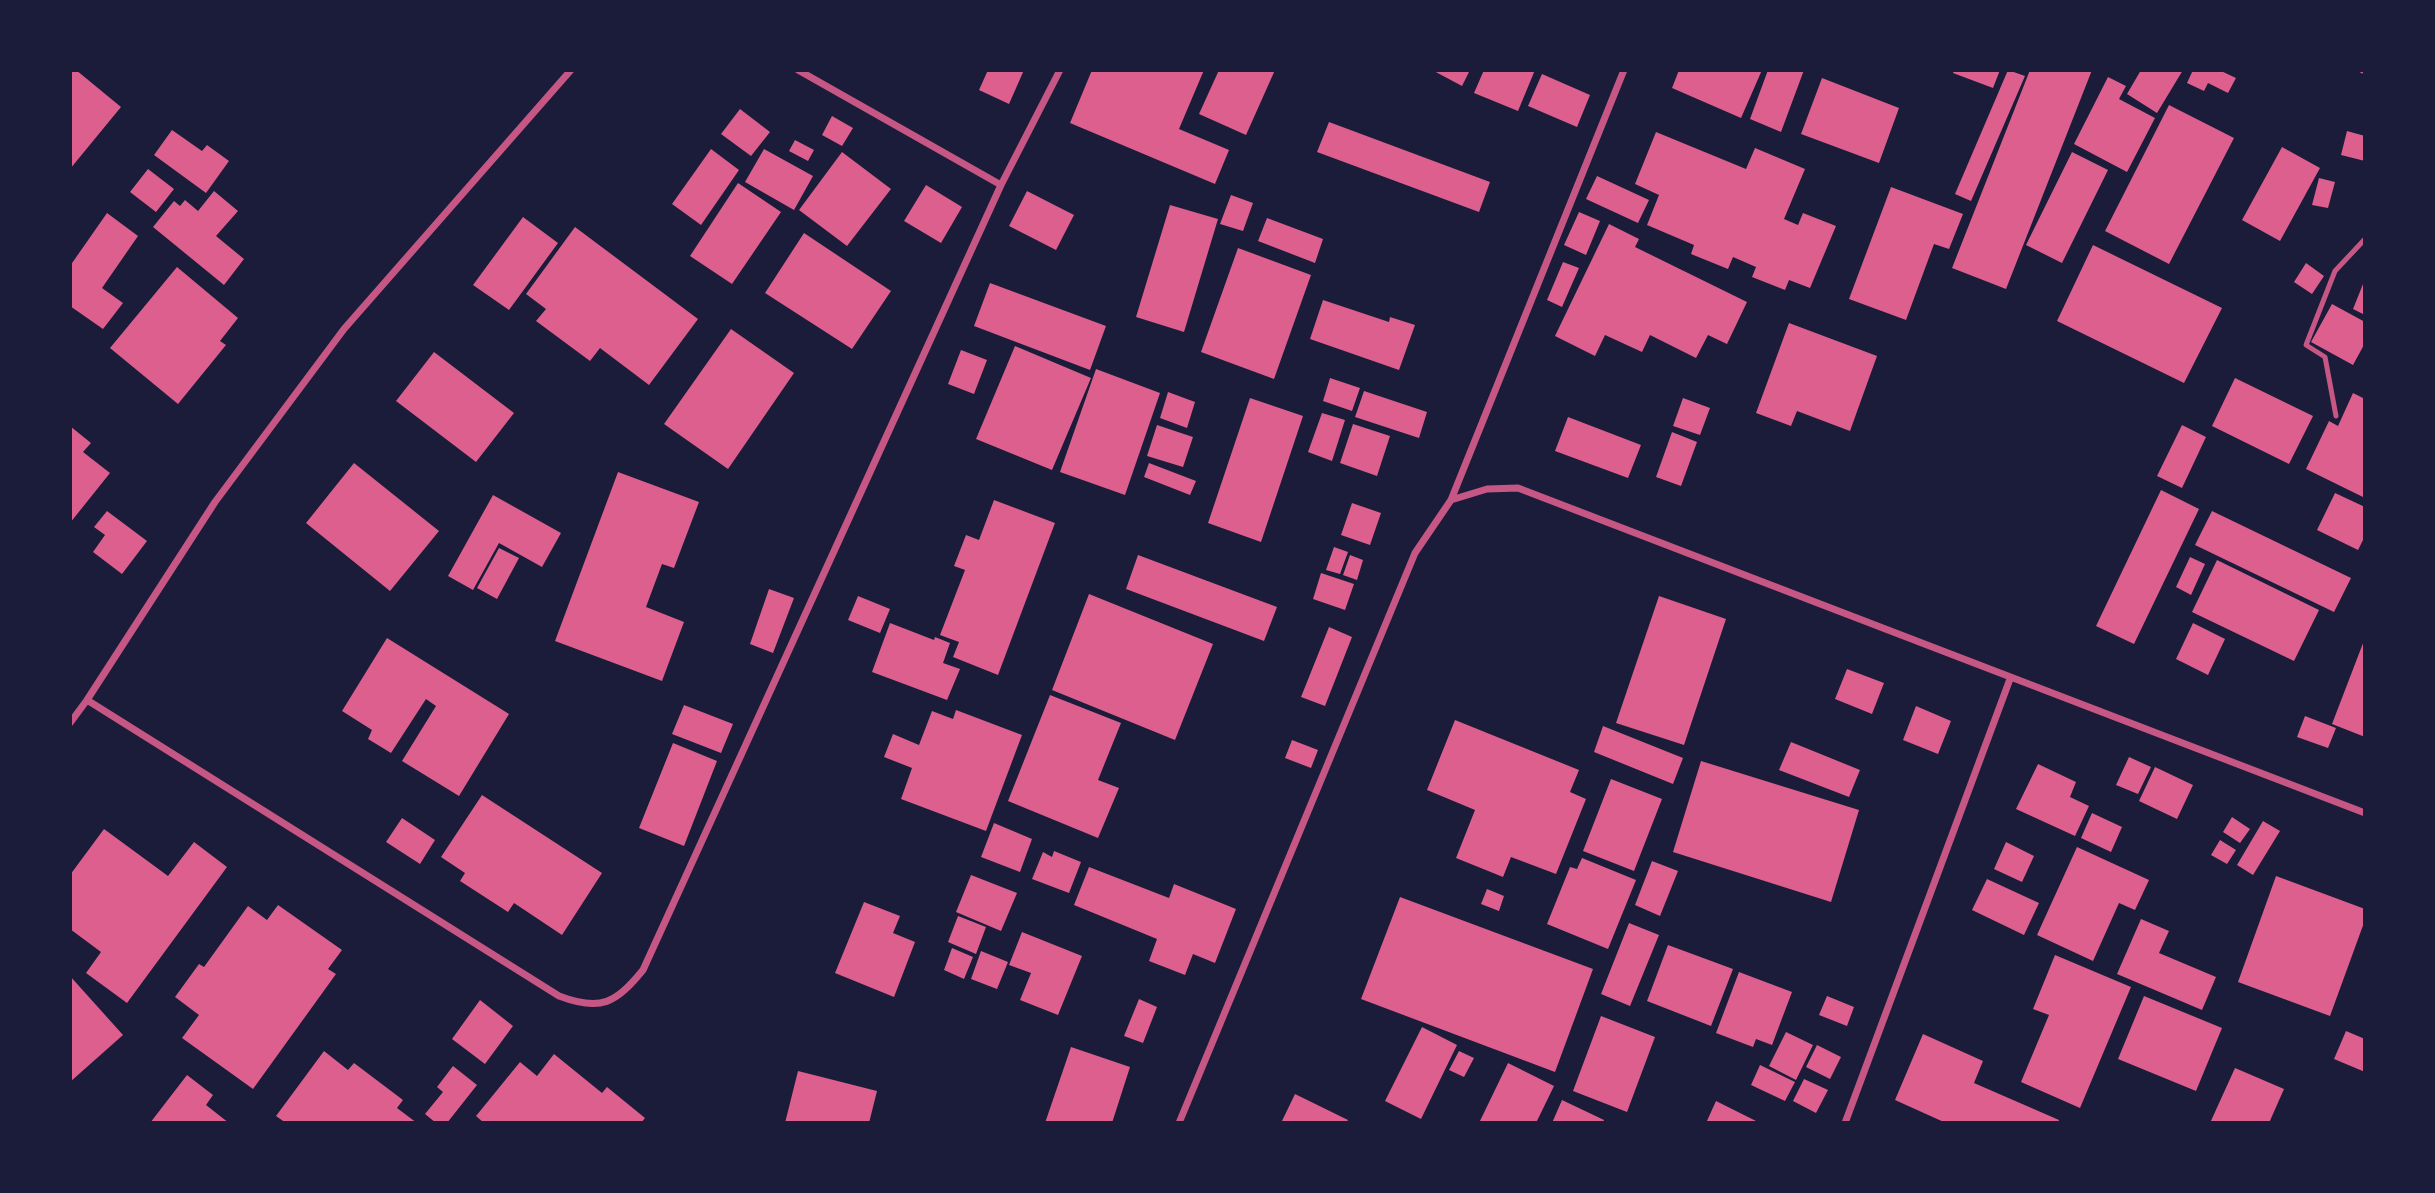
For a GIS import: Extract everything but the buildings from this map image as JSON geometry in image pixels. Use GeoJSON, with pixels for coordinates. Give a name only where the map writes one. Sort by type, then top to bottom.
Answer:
{"type":"FeatureCollection","features":[{"type":"Feature","properties":{"kind":"street"},"geometry":{"type":"LineString","coordinates":[[70,723],[215,502],[344,329],[571,70]]}},
{"type":"Feature","properties":{"kind":"street"},"geometry":{"type":"LineString","coordinates":[[798,70],[1002,185]]}},
{"type":"Feature","properties":{"kind":"street"},"geometry":{"type":"LineString","coordinates":[[87,700],[559,996],[583,1005],[606,1002],[626,991],[643,970],[1002,185],[1060,70]]}},
{"type":"Feature","properties":{"kind":"street"},"geometry":{"type":"LineString","coordinates":[[1179,1123],[1415,553],[1451,500],[1624,70]]}},
{"type":"Feature","properties":{"kind":"street"},"geometry":{"type":"LineString","coordinates":[[1451,500],[1487,489],[1518,488],[2365,813]]}},
{"type":"Feature","properties":{"kind":"street"},"geometry":{"type":"LineString","coordinates":[[1845,1123],[2010,679]]}},
{"type":"Feature","properties":{"kind":"lane"},"geometry":{"type":"LineString","coordinates":[[2336,416],[2325,357],[2306,345],[2335,271],[2365,239]]}}]}
